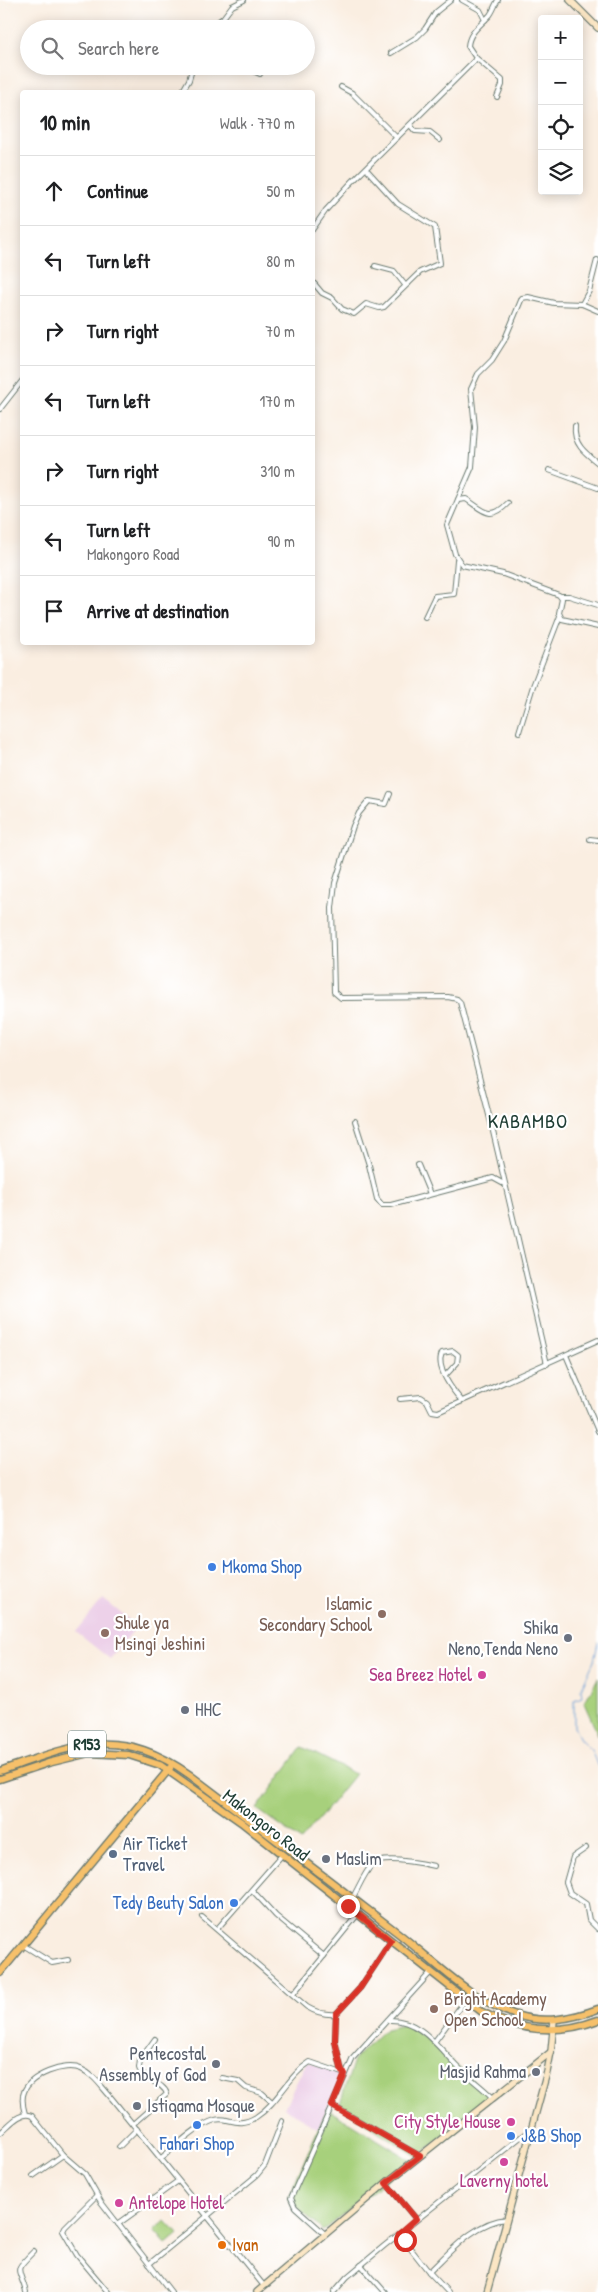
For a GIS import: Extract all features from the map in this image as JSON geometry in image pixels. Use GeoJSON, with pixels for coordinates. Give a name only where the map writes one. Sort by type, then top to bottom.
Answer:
{"type":"FeatureCollection","features":[{"type":"Feature","properties":{"kind":"main road","name":"Makongoro Road"},"geometry":{"type":"LineString","coordinates":[[0,1771],[76,1746],[102,1743],[143,1748],[174,1763],[476,1995],[516,2015],[554,2020],[574,2017],[598,2010]]}},
{"type":"Feature","properties":{"kind":"main road","name":"Makongoro Road"},"geometry":{"type":"LineString","coordinates":[[0,1779],[70,1756],[95,1752],[118,1753],[140,1757],[168,1770],[282,1855],[482,2012],[510,2024],[554,2030],[577,2027],[598,2020]]}},
{"type":"Feature","properties":{"kind":"main road"},"geometry":{"type":"LineString","coordinates":[[0,1973],[174,1763]]}},
{"type":"Feature","properties":{"kind":"street"},"geometry":{"type":"LineString","coordinates":[[219,20],[232,6],[244,0]]}},
{"type":"Feature","properties":{"kind":"street"},"geometry":{"type":"LineString","coordinates":[[391,53],[417,37],[425,29],[436,12],[451,0]]}},
{"type":"Feature","properties":{"kind":"street"},"geometry":{"type":"LineString","coordinates":[[462,0],[480,10],[485,20]]}},
{"type":"Feature","properties":{"kind":"street"},"geometry":{"type":"LineString","coordinates":[[497,97],[501,90],[502,80],[476,58],[468,42],[473,32],[493,10],[498,0]]}},
{"type":"Feature","properties":{"kind":"street"},"geometry":{"type":"LineString","coordinates":[[570,0],[598,28]]}},
{"type":"Feature","properties":{"kind":"street"},"geometry":{"type":"LineString","coordinates":[[315,226],[332,204],[476,58]]}},
{"type":"Feature","properties":{"kind":"street"},"geometry":{"type":"LineString","coordinates":[[183,90],[190,75]]}},
{"type":"Feature","properties":{"kind":"street"},"geometry":{"type":"LineString","coordinates":[[341,87],[352,93],[397,138]]}},
{"type":"Feature","properties":{"kind":"street"},"geometry":{"type":"LineString","coordinates":[[410,125],[416,131],[431,133],[440,140]]}},
{"type":"Feature","properties":{"kind":"street"},"geometry":{"type":"LineString","coordinates":[[315,284],[324,295],[332,298],[342,309],[351,314],[357,312],[366,304],[379,308],[384,307],[420,272],[440,263],[435,228],[398,204],[367,170]]}},
{"type":"Feature","properties":{"kind":"street"},"geometry":{"type":"LineString","coordinates":[[582,304],[589,291],[597,260]]}},
{"type":"Feature","properties":{"kind":"street"},"geometry":{"type":"LineString","coordinates":[[375,266],[394,271],[405,285]]}},
{"type":"Feature","properties":{"kind":"street"},"geometry":{"type":"LineString","coordinates":[[424,617],[435,596],[454,594],[457,560],[447,525],[456,501],[470,474],[473,458],[475,426],[471,389],[478,374],[498,352],[520,300],[528,296],[554,303],[582,304],[598,311]]}},
{"type":"Feature","properties":{"kind":"street"},"geometry":{"type":"LineString","coordinates":[[0,409],[20,384]]}},
{"type":"Feature","properties":{"kind":"street"},"geometry":{"type":"LineString","coordinates":[[575,426],[574,437],[577,444],[598,463]]}},
{"type":"Feature","properties":{"kind":"street"},"geometry":{"type":"LineString","coordinates":[[549,470],[598,488]]}},
{"type":"Feature","properties":{"kind":"street"},"geometry":{"type":"LineString","coordinates":[[456,501],[460,498],[466,499],[481,510],[491,513],[499,511],[508,502]]}},
{"type":"Feature","properties":{"kind":"street"},"geometry":{"type":"LineString","coordinates":[[457,560],[467,567],[504,574],[561,596],[569,596],[598,605]]}},
{"type":"Feature","properties":{"kind":"street"},"geometry":{"type":"LineString","coordinates":[[519,732],[533,686],[560,616],[561,596]]}},
{"type":"Feature","properties":{"kind":"street"},"geometry":{"type":"LineString","coordinates":[[560,616],[567,622],[598,627]]}},
{"type":"Feature","properties":{"kind":"street"},"geometry":{"type":"LineString","coordinates":[[390,794],[386,804],[370,801],[359,813],[348,838],[347,849],[336,876],[332,908],[334,992],[335,995],[341,998],[448,997],[460,1002],[491,1123],[547,1364]]}},
{"type":"Feature","properties":{"kind":"street"},"geometry":{"type":"LineString","coordinates":[[590,839],[598,840]]}},
{"type":"Feature","properties":{"kind":"street"},"geometry":{"type":"LineString","coordinates":[[355,1121],[379,1203],[391,1205],[493,1178],[504,1184]]}},
{"type":"Feature","properties":{"kind":"street"},"geometry":{"type":"LineString","coordinates":[[418,1164],[430,1194]]}},
{"type":"Feature","properties":{"kind":"street"},"geometry":{"type":"LineString","coordinates":[[400,1399],[421,1397],[436,1413],[598,1340]]}},
{"type":"Feature","properties":{"kind":"street"},"geometry":{"type":"LineString","coordinates":[[445,1376],[458,1363],[458,1355],[453,1351],[445,1351],[440,1356],[445,1376],[462,1401]]}},
{"type":"Feature","properties":{"kind":"street"},"geometry":{"type":"LineString","coordinates":[[566,1355],[598,1431]]}},
{"type":"Feature","properties":{"kind":"street"},"geometry":{"type":"LineString","coordinates":[[586,1848],[577,1852],[573,1857],[566,1877],[566,1886],[570,1893],[586,1904],[590,1923],[598,1929]]}},
{"type":"Feature","properties":{"kind":"street"},"geometry":{"type":"LineString","coordinates":[[217,1929],[282,1855]]}},
{"type":"Feature","properties":{"kind":"street"},"geometry":{"type":"LineString","coordinates":[[352,1899],[371,1866],[378,1861],[401,1861],[434,1866]]}},
{"type":"Feature","properties":{"kind":"street"},"geometry":{"type":"LineString","coordinates":[[252,1890],[276,1916],[324,1956]]}},
{"type":"Feature","properties":{"kind":"street"},"geometry":{"type":"LineString","coordinates":[[293,1994],[358,1914]]}},
{"type":"Feature","properties":{"kind":"street"},"geometry":{"type":"LineString","coordinates":[[202,1917],[316,2012],[327,2015],[336,2014]]}},
{"type":"Feature","properties":{"kind":"street"},"geometry":{"type":"LineString","coordinates":[[343,2073],[335,2041],[336,2014],[360,1988],[391,1941]]}},
{"type":"Feature","properties":{"kind":"street"},"geometry":{"type":"LineString","coordinates":[[23,1945],[52,1963],[68,1960]]}},
{"type":"Feature","properties":{"kind":"street"},"geometry":{"type":"LineString","coordinates":[[325,2234],[295,2208],[291,2198],[332,2106],[343,2073],[356,2054],[431,1972]]}},
{"type":"Feature","properties":{"kind":"street"},"geometry":{"type":"LineString","coordinates":[[435,2041],[466,2000]]}},
{"type":"Feature","properties":{"kind":"street"},"geometry":{"type":"LineString","coordinates":[[388,2020],[404,2022],[435,2041],[459,2067],[492,2097]]}},
{"type":"Feature","properties":{"kind":"street"},"geometry":{"type":"LineString","coordinates":[[487,2292],[552,2052],[554,2020]]}},
{"type":"Feature","properties":{"kind":"street"},"geometry":{"type":"LineString","coordinates":[[133,2124],[167,2094],[165,2089],[143,2076],[139,2068],[140,2060],[155,2039]]}},
{"type":"Feature","properties":{"kind":"street"},"geometry":{"type":"LineString","coordinates":[[257,2292],[386,2183],[492,2097],[552,2052]]}},
{"type":"Feature","properties":{"kind":"street"},"geometry":{"type":"LineString","coordinates":[[161,2158],[210,2122],[220,2119],[232,2122],[247,2121],[260,2114],[310,2062],[343,2073]]}},
{"type":"Feature","properties":{"kind":"street"},"geometry":{"type":"LineString","coordinates":[[25,2114],[22,2098],[28,2085],[49,2072],[72,2067],[84,2070],[96,2080],[133,2124],[264,2286]]}},
{"type":"Feature","properties":{"kind":"street"},"geometry":{"type":"LineString","coordinates":[[222,2078],[238,2081],[246,2088],[262,2092],[272,2102]]}},
{"type":"Feature","properties":{"kind":"street"},"geometry":{"type":"LineString","coordinates":[[332,2106],[420,2156]]}},
{"type":"Feature","properties":{"kind":"street"},"geometry":{"type":"LineString","coordinates":[[0,2133],[17,2118],[25,2114],[32,2116],[63,2155],[85,2174],[96,2196],[171,2292]]}},
{"type":"Feature","properties":{"kind":"street"},"geometry":{"type":"LineString","coordinates":[[149,2264],[261,2171],[282,2121]]}},
{"type":"Feature","properties":{"kind":"street"},"geometry":{"type":"LineString","coordinates":[[334,2292],[361,2265],[416,2219],[532,2128]]}},
{"type":"Feature","properties":{"kind":"street"},"geometry":{"type":"LineString","coordinates":[[119,2146],[137,2129]]}},
{"type":"Feature","properties":{"kind":"street"},"geometry":{"type":"LineString","coordinates":[[33,2176],[63,2155]]}},
{"type":"Feature","properties":{"kind":"street"},"geometry":{"type":"LineString","coordinates":[[118,2224],[178,2181]]}},
{"type":"Feature","properties":{"kind":"street"},"geometry":{"type":"LineString","coordinates":[[386,2183],[416,2219]]}},
{"type":"Feature","properties":{"kind":"street"},"geometry":{"type":"LineString","coordinates":[[96,2196],[63,2231],[77,2255],[108,2292]]}},
{"type":"Feature","properties":{"kind":"street"},"geometry":{"type":"LineString","coordinates":[[429,2272],[475,2231],[494,2221],[507,2219]]}},
{"type":"Feature","properties":{"kind":"street"},"geometry":{"type":"LineString","coordinates":[[399,2234],[429,2272],[448,2292]]}},
{"type":"Feature","properties":{"kind":"street"},"geometry":{"type":"LineString","coordinates":[[26,2292],[18,2272],[20,2265],[34,2251]]}},
{"type":"Feature","properties":{"kind":"street"},"geometry":{"type":"LineString","coordinates":[[361,2265],[385,2292]]}},
{"type":"Feature","properties":{"kind":"shaded area"},"geometry":{"type":"Polygon","coordinates":[[[103,1599],[137,1626],[110,1659],[76,1632],[103,1599]]]}},
{"type":"Feature","properties":{"kind":"shaded area"},"geometry":{"type":"Polygon","coordinates":[[[307,2061],[345,2074],[319,2128],[284,2108],[307,2061]]]}},
{"type":"Feature","properties":{"kind":"green space"},"geometry":{"type":"Polygon","coordinates":[[[598,1678],[598,1735],[584,1703],[598,1678]]]}},
{"type":"Feature","properties":{"kind":"green space"},"geometry":{"type":"Polygon","coordinates":[[[302,1747],[355,1774],[301,1841],[257,1809],[302,1747]]]}},
{"type":"Feature","properties":{"kind":"green space"},"geometry":{"type":"Polygon","coordinates":[[[404,2025],[426,2038],[489,2095],[418,2157],[339,2106],[355,2058],[385,2029],[404,2025]]]}},
{"type":"Feature","properties":{"kind":"green space"},"geometry":{"type":"Polygon","coordinates":[[[327,2109],[411,2160],[323,2231],[288,2198],[327,2109]]]}},
{"type":"Feature","properties":{"kind":"green space"},"geometry":{"type":"Polygon","coordinates":[[[166,2221],[178,2234],[166,2244],[154,2230],[166,2221]]]}},
{"type":"Feature","properties":{"kind":"waterway"},"geometry":{"type":"LineString","coordinates":[[598,1643],[594,1661],[581,1689],[582,1697],[574,1700],[574,1727],[580,1739],[591,1750],[598,1767]]}},
{"type":"Feature","properties":{"kind":"place","name":"Mkoma Shop"},"geometry":{"type":"Point","coordinates":[212,1567]}},
{"type":"Feature","properties":{"kind":"place","name":"Islamic Secondary School"},"geometry":{"type":"Point","coordinates":[382,1614]}},
{"type":"Feature","properties":{"kind":"place","name":"Shule ya Msingi Jeshini"},"geometry":{"type":"Point","coordinates":[105,1633]}},
{"type":"Feature","properties":{"kind":"place","name":"Shika Neno,Tenda Neno"},"geometry":{"type":"Point","coordinates":[568,1638]}},
{"type":"Feature","properties":{"kind":"place","name":"Sea Breez Hotel"},"geometry":{"type":"Point","coordinates":[482,1675]}},
{"type":"Feature","properties":{"kind":"place","name":"HHC"},"geometry":{"type":"Point","coordinates":[185,1710]}},
{"type":"Feature","properties":{"kind":"place","name":"Air Ticket Travel"},"geometry":{"type":"Point","coordinates":[113,1854]}},
{"type":"Feature","properties":{"kind":"place","name":"Maslim"},"geometry":{"type":"Point","coordinates":[326,1859]}},
{"type":"Feature","properties":{"kind":"place","name":"Tedy Beuty Salon"},"geometry":{"type":"Point","coordinates":[234,1903]}},
{"type":"Feature","properties":{"kind":"place","name":"Bright Academy Open School"},"geometry":{"type":"Point","coordinates":[434,2009]}},
{"type":"Feature","properties":{"kind":"place","name":"Pentecostal Assembly of God"},"geometry":{"type":"Point","coordinates":[216,2064]}},
{"type":"Feature","properties":{"kind":"place","name":"Masjid Rahma"},"geometry":{"type":"Point","coordinates":[536,2072]}},
{"type":"Feature","properties":{"kind":"place","name":"Istiqama Mosque"},"geometry":{"type":"Point","coordinates":[137,2106]}},
{"type":"Feature","properties":{"kind":"place","name":"City Style House"},"geometry":{"type":"Point","coordinates":[511,2122]}},
{"type":"Feature","properties":{"kind":"place","name":"Fahari Shop"},"geometry":{"type":"Point","coordinates":[197,2125]}},
{"type":"Feature","properties":{"kind":"place","name":"J&B Shop"},"geometry":{"type":"Point","coordinates":[511,2136]}},
{"type":"Feature","properties":{"kind":"place","name":"Laverny hotel"},"geometry":{"type":"Point","coordinates":[504,2162]}},
{"type":"Feature","properties":{"kind":"place","name":"Antelope Hotel"},"geometry":{"type":"Point","coordinates":[119,2203]}},
{"type":"Feature","properties":{"kind":"place","name":"Ivan"},"geometry":{"type":"Point","coordinates":[222,2245]}},
{"type":"Feature","properties":{"kind":"district","name":"KABAMBO"},"geometry":{"type":"Point","coordinates":[528,1121]}},
{"type":"Feature","properties":{"kind":"route"},"geometry":{"type":"LineString","coordinates":[[348,1906],[391,1941],[370,1976],[336,2014],[335,2048],[342,2072],[345,2074],[332,2106],[420,2156],[386,2183],[416,2219],[399,2234],[405,2240]]}}]}
